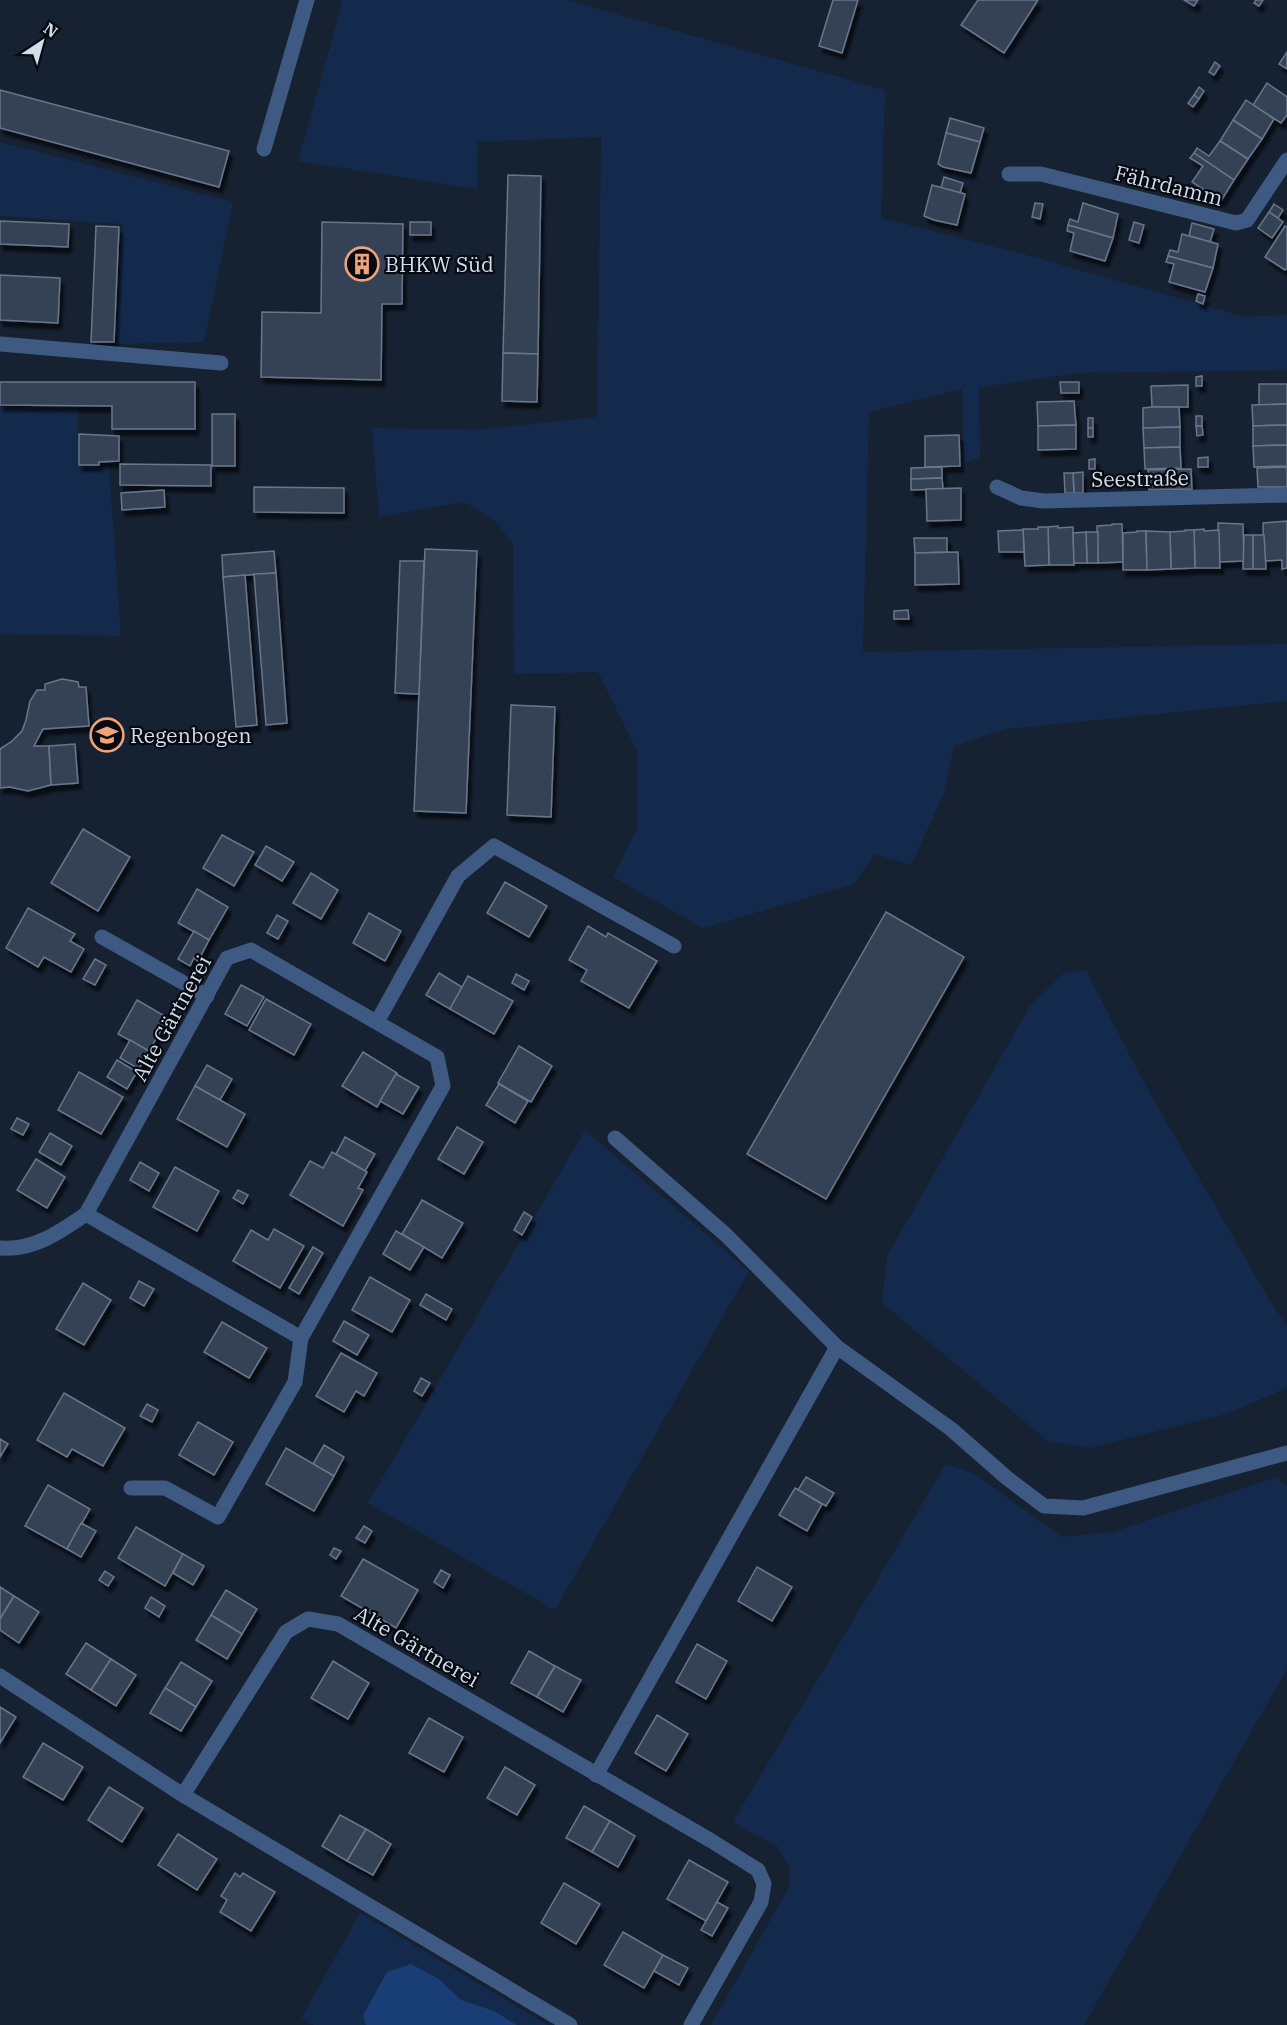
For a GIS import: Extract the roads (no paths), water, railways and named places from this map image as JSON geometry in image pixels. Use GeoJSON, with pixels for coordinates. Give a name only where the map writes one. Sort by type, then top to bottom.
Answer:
{"type":"FeatureCollection","features":[{"type":"Feature","properties":{"kind":"street"},"geometry":{"type":"LineString","coordinates":[[264,149],[307,0]]}},
{"type":"Feature","properties":{"kind":"street","name":"Fährdamm"},"geometry":{"type":"LineString","coordinates":[[1009,174],[1041,174],[1236,223],[1247,220],[1287,160]]}},
{"type":"Feature","properties":{"kind":"street"},"geometry":{"type":"LineString","coordinates":[[0,344],[221,363]]}},
{"type":"Feature","properties":{"kind":"street","name":"Seestraße"},"geometry":{"type":"LineString","coordinates":[[997,487],[1021,498],[1044,501],[1287,495]]}},
{"type":"Feature","properties":{"kind":"street"},"geometry":{"type":"LineString","coordinates":[[376,1022],[458,876],[494,846],[674,946]]}},
{"type":"Feature","properties":{"kind":"street"},"geometry":{"type":"LineString","coordinates":[[102,937],[207,996]]}},
{"type":"Feature","properties":{"kind":"street","name":"Alte Gärtnerei"},"geometry":{"type":"LineString","coordinates":[[0,1248],[15,1249],[53,1236],[86,1214],[228,958],[251,951],[437,1056],[443,1086],[301,1338],[295,1382],[218,1517],[165,1488],[131,1488]]}},
{"type":"Feature","properties":{"kind":"street"},"geometry":{"type":"LineString","coordinates":[[615,1138],[726,1235],[837,1347],[951,1429],[1007,1478],[1044,1506],[1083,1508],[1287,1453]]}},
{"type":"Feature","properties":{"kind":"street"},"geometry":{"type":"LineString","coordinates":[[86,1214],[301,1338]]}},
{"type":"Feature","properties":{"kind":"street"},"geometry":{"type":"LineString","coordinates":[[596,1775],[837,1347]]}},
{"type":"Feature","properties":{"kind":"street","name":"Alte Gärtnerei"},"geometry":{"type":"LineString","coordinates":[[183,1795],[286,1632],[308,1619],[338,1624],[758,1870],[764,1884],[761,1902],[691,2025]]}},
{"type":"Feature","properties":{"kind":"street"},"geometry":{"type":"LineString","coordinates":[[0,1676],[183,1795],[570,2025]]}},
{"type":"Feature","properties":{"kind":"place","name":"BHKW Süd"},"geometry":{"type":"Point","coordinates":[362,264]}},
{"type":"Feature","properties":{"kind":"place","name":"Regenbogen"},"geometry":{"type":"Point","coordinates":[107,735]}}]}
